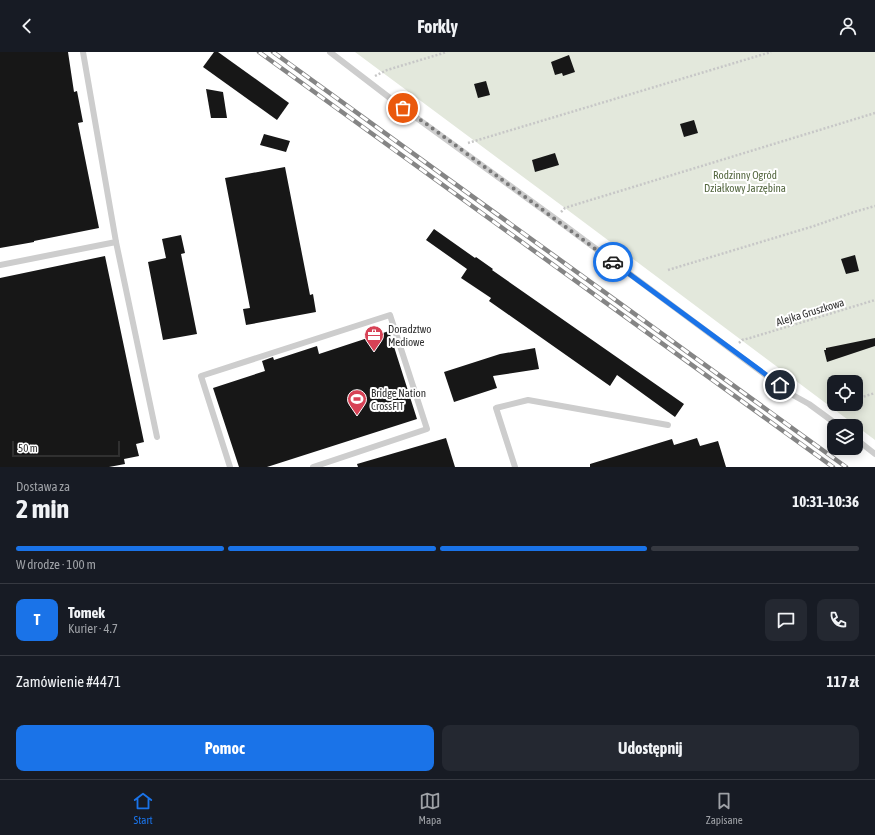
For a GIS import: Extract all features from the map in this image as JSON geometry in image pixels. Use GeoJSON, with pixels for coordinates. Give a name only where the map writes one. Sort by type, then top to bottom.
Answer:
{"type":"FeatureCollection","features":[{"type":"Feature","properties":{"kind":"lane"},"geometry":{"type":"LineString","coordinates":[[82,52],[116,242],[157,437]]}},
{"type":"Feature","properties":{"kind":"lane"},"geometry":{"type":"LineString","coordinates":[[330,52],[403,108],[564,225],[785,390],[809,404],[829,419]]}},
{"type":"Feature","properties":{"kind":"lane"},"geometry":{"type":"LineString","coordinates":[[0,264],[116,242]]}},
{"type":"Feature","properties":{"kind":"lane"},"geometry":{"type":"LineString","coordinates":[[230,467],[201,376],[390,315],[427,429],[313,467]]}},
{"type":"Feature","properties":{"kind":"lane"},"geometry":{"type":"LineString","coordinates":[[515,467],[496,408],[528,400],[668,425]]}},
{"type":"Feature","properties":{"kind":"lane"},"geometry":{"type":"LineString","coordinates":[[863,445],[875,454]]}},
{"type":"Feature","properties":{"kind":"path"},"geometry":{"type":"LineString","coordinates":[[387,70],[447,52]]}},
{"type":"Feature","properties":{"kind":"path"},"geometry":{"type":"LineString","coordinates":[[480,140],[771,52]]}},
{"type":"Feature","properties":{"kind":"path"},"geometry":{"type":"LineString","coordinates":[[571,206],[875,113]]}},
{"type":"Feature","properties":{"kind":"path"},"geometry":{"type":"LineString","coordinates":[[668,270],[875,206]]}},
{"type":"Feature","properties":{"kind":"path","name":"Alejka Gruszkowa"},"geometry":{"type":"LineString","coordinates":[[750,338],[875,300]]}},
{"type":"Feature","properties":{"kind":"path"},"geometry":{"type":"LineString","coordinates":[[863,397],[875,393]]}},
{"type":"Feature","properties":{"kind":"green space","name":"Rodzinny Ogród Działkowy Jarzębina"},"geometry":{"type":"Polygon","coordinates":[[[355,52],[875,52],[875,440],[863,431],[863,419],[847,419],[836,411],[863,411],[863,375],[827,375],[827,404],[355,52]]]}},
{"type":"Feature","properties":{"kind":"building"},"geometry":{"type":"Polygon","coordinates":[[[0,52],[68,52],[74,92],[77,91],[83,122],[78,123],[99,228],[0,248],[0,52]]]}},
{"type":"Feature","properties":{"kind":"building"},"geometry":{"type":"Polygon","coordinates":[[[214,52],[218,52],[289,103],[277,120],[203,67],[214,52]]]}},
{"type":"Feature","properties":{"kind":"building"},"geometry":{"type":"Polygon","coordinates":[[[569,55],[575,72],[563,76],[562,73],[555,75],[551,62],[569,55]]]}},
{"type":"Feature","properties":{"kind":"building"},"geometry":{"type":"Polygon","coordinates":[[[486,81],[490,95],[478,98],[474,84],[486,81]]]}},
{"type":"Feature","properties":{"kind":"building"},"geometry":{"type":"Polygon","coordinates":[[[206,89],[223,92],[227,118],[211,118],[206,89]]]}},
{"type":"Feature","properties":{"kind":"building"},"geometry":{"type":"Polygon","coordinates":[[[694,120],[698,133],[684,137],[680,124],[694,120]]]}},
{"type":"Feature","properties":{"kind":"building"},"geometry":{"type":"Polygon","coordinates":[[[264,134],[290,141],[286,152],[260,145],[264,134]]]}},
{"type":"Feature","properties":{"kind":"building"},"geometry":{"type":"Polygon","coordinates":[[[555,153],[559,165],[535,172],[532,160],[555,153]]]}},
{"type":"Feature","properties":{"kind":"building"},"geometry":{"type":"Polygon","coordinates":[[[285,167],[310,295],[313,294],[316,312],[246,325],[243,309],[250,308],[225,178],[285,167]]]}},
{"type":"Feature","properties":{"kind":"building"},"geometry":{"type":"Polygon","coordinates":[[[434,229],[684,404],[675,417],[617,375],[610,386],[489,301],[491,298],[461,278],[467,269],[426,240],[434,229]]]}},
{"type":"Feature","properties":{"kind":"building"},"geometry":{"type":"Polygon","coordinates":[[[181,235],[185,253],[181,254],[197,334],[163,340],[148,262],[166,258],[162,239],[181,235]]]}},
{"type":"Feature","properties":{"kind":"building"},"geometry":{"type":"Polygon","coordinates":[[[855,255],[859,271],[846,274],[841,259],[855,255]]]}},
{"type":"Feature","properties":{"kind":"building"},"geometry":{"type":"Polygon","coordinates":[[[105,256],[144,442],[136,444],[139,456],[124,459],[125,464],[109,467],[0,467],[0,278],[105,256]]]}},
{"type":"Feature","properties":{"kind":"building"},"geometry":{"type":"Polygon","coordinates":[[[389,331],[417,419],[267,467],[239,467],[213,388],[265,371],[262,361],[273,357],[274,360],[317,346],[319,354],[389,331]]]}},
{"type":"Feature","properties":{"kind":"building"},"geometry":{"type":"Polygon","coordinates":[[[875,338],[875,346],[827,362],[824,350],[826,350],[826,348],[875,338]]]}},
{"type":"Feature","properties":{"kind":"building"},"geometry":{"type":"Polygon","coordinates":[[[535,348],[539,369],[493,376],[497,388],[454,402],[444,372],[500,354],[535,348]]]}},
{"type":"Feature","properties":{"kind":"building"},"geometry":{"type":"Polygon","coordinates":[[[446,438],[455,467],[358,467],[357,464],[446,438]]]}},
{"type":"Feature","properties":{"kind":"building"},"geometry":{"type":"Polygon","coordinates":[[[697,438],[700,446],[718,441],[726,467],[590,467],[590,464],[672,439],[674,445],[697,438]]]}},
{"type":"Feature","properties":{"kind":"railway"},"geometry":{"type":"LineString","coordinates":[[259,52],[833,467]]}},
{"type":"Feature","properties":{"kind":"railway"},"geometry":{"type":"LineString","coordinates":[[273,52],[846,467]]}},
{"type":"Feature","properties":{"kind":"way so far"},"geometry":{"type":"LineString","coordinates":[[403,108],[613,262]]}},
{"type":"Feature","properties":{"kind":"place","name":"Doradztwo Mediowe"},"geometry":{"type":"Point","coordinates":[374,352]}},
{"type":"Feature","properties":{"kind":"place","name":"Bridge Nation CrossFIT"},"geometry":{"type":"Point","coordinates":[357,416]}},
{"type":"Feature","properties":{"kind":"route"},"geometry":{"type":"LineString","coordinates":[[613,262],[780,385]]}}]}
